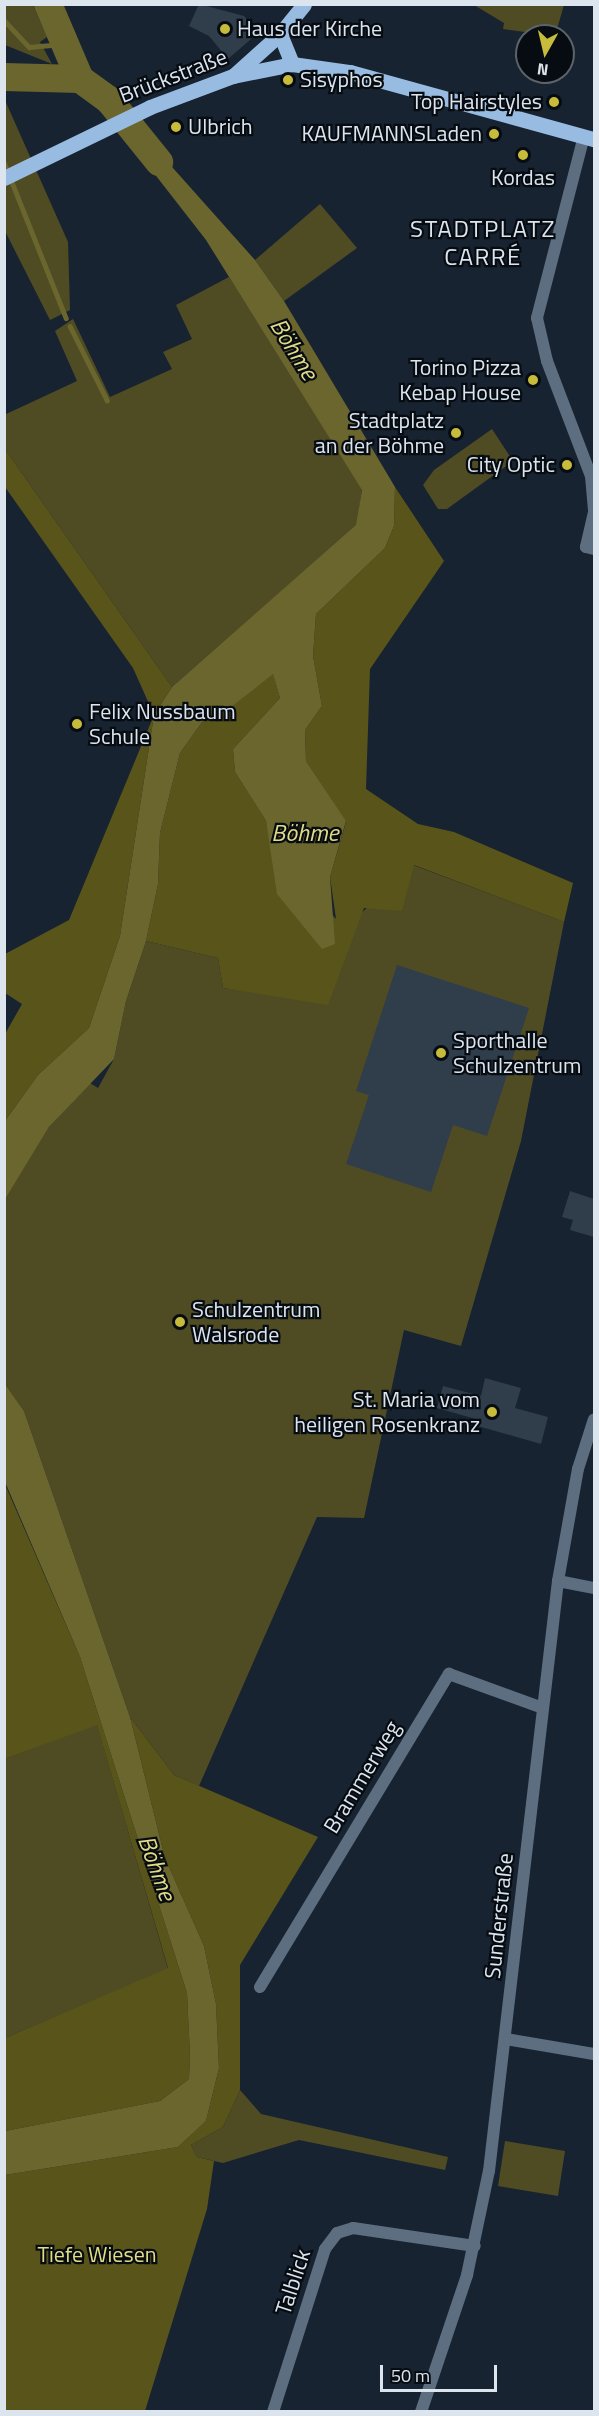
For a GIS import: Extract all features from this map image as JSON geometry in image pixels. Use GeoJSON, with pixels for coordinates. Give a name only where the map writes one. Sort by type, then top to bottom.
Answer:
{"type":"FeatureCollection","features":[{"type":"Feature","properties":{"kind":"main road"},"geometry":{"type":"LineString","coordinates":[[233,76],[280,34],[304,4]]}},
{"type":"Feature","properties":{"kind":"main road"},"geometry":{"type":"LineString","coordinates":[[280,34],[291,64]]}},
{"type":"Feature","properties":{"kind":"main road","name":"Brückstraße"},"geometry":{"type":"LineString","coordinates":[[4,178],[134,113],[233,76],[291,64],[350,72],[589,138]]}},
{"type":"Feature","properties":{"kind":"street"},"geometry":{"type":"LineString","coordinates":[[589,138],[565,207],[537,318],[547,361],[591,476],[594,512],[586,547],[594,549]]}},
{"type":"Feature","properties":{"kind":"street","name":"Sunderstraße"},"geometry":{"type":"LineString","coordinates":[[421,2412],[475,2246],[506,2039],[558,1581],[578,1469],[594,1419]]}},
{"type":"Feature","properties":{"kind":"street"},"geometry":{"type":"LineString","coordinates":[[558,1581],[594,1588]]}},
{"type":"Feature","properties":{"kind":"street","name":"Brammerweg"},"geometry":{"type":"LineString","coordinates":[[260,1987],[449,1674],[543,1708]]}},
{"type":"Feature","properties":{"kind":"street"},"geometry":{"type":"LineString","coordinates":[[506,2039],[594,2054]]}},
{"type":"Feature","properties":{"kind":"street","name":"Talblick"},"geometry":{"type":"LineString","coordinates":[[273,2412],[325,2248],[337,2233],[353,2228],[475,2246]]}},
{"type":"Feature","properties":{"kind":"shaded area"},"geometry":{"type":"Polygon","coordinates":[[[5,4],[33,5],[47,37],[40,42],[52,64],[5,45],[5,4]]]}},
{"type":"Feature","properties":{"kind":"shaded area"},"geometry":{"type":"Polygon","coordinates":[[[474,4],[564,5],[558,24],[515,24],[515,31],[503,29],[504,23],[474,4]]]}},
{"type":"Feature","properties":{"kind":"shaded area"},"geometry":{"type":"Polygon","coordinates":[[[4,98],[68,242],[70,310],[50,320],[5,231],[4,98]]]}},
{"type":"Feature","properties":{"kind":"shaded area"},"geometry":{"type":"Polygon","coordinates":[[[320,204],[357,248],[284,301],[255,260],[320,204]]]}},
{"type":"Feature","properties":{"kind":"shaded area"},"geometry":{"type":"Polygon","coordinates":[[[229,277],[362,489],[357,525],[172,687],[5,449],[4,415],[77,381],[55,331],[73,319],[110,397],[172,369],[163,352],[192,339],[176,305],[229,277]]]}},
{"type":"Feature","properties":{"kind":"shaded area"},"geometry":{"type":"Polygon","coordinates":[[[492,429],[513,461],[447,509],[438,509],[423,485],[434,470],[492,429]]]}},
{"type":"Feature","properties":{"kind":"shaded area"},"geometry":{"type":"Polygon","coordinates":[[[413,865],[564,922],[521,1141],[461,1346],[404,1330],[364,1518],[317,1517],[199,1786],[174,1775],[130,1717],[24,1411],[5,1384],[4,1199],[49,1127],[90,1083],[98,1088],[114,1059],[126,1001],[146,941],[218,958],[223,988],[274,994],[413,865]]]}},
{"type":"Feature","properties":{"kind":"shaded area"},"geometry":{"type":"Polygon","coordinates":[[[97,1724],[168,1969],[5,2038],[5,1759],[97,1724]]]}},
{"type":"Feature","properties":{"kind":"shaded area"},"geometry":{"type":"Polygon","coordinates":[[[240,2090],[261,2114],[448,2157],[445,2170],[299,2140],[223,2163],[197,2157],[191,2145],[223,2127],[240,2090]]]}},
{"type":"Feature","properties":{"kind":"shaded area"},"geometry":{"type":"Polygon","coordinates":[[[505,2141],[565,2151],[558,2196],[498,2186],[505,2141]]]}},
{"type":"Feature","properties":{"kind":"green space"},"geometry":{"type":"Polygon","coordinates":[[[5,449],[172,687],[154,715],[133,668],[5,487],[5,449]]]}},
{"type":"Feature","properties":{"kind":"green space"},"geometry":{"type":"Polygon","coordinates":[[[395,487],[444,561],[370,669],[366,789],[418,824],[454,832],[573,883],[564,922],[414,865],[402,911],[364,908],[328,1005],[223,988],[218,958],[146,941],[158,884],[160,833],[180,753],[210,711],[221,715],[273,673],[280,698],[233,749],[235,772],[266,821],[272,852],[336,919],[330,877],[346,822],[306,761],[305,730],[322,706],[313,656],[316,614],[385,548],[394,526],[395,487]]]}},
{"type":"Feature","properties":{"kind":"green space"},"geometry":{"type":"Polygon","coordinates":[[[154,715],[120,936],[89,1028],[38,1075],[5,1121],[5,1034],[22,1004],[5,993],[5,954],[69,920],[154,715]]]}},
{"type":"Feature","properties":{"kind":"green space"},"geometry":{"type":"Polygon","coordinates":[[[4,1482],[80,1657],[187,1993],[190,2056],[189,2079],[160,2101],[5,2131],[5,2038],[168,1968],[97,1725],[5,1759],[4,1482]]]}},
{"type":"Feature","properties":{"kind":"green space","name":"Tiefe Wiesen"},"geometry":{"type":"Polygon","coordinates":[[[130,1717],[174,1775],[318,1837],[240,1965],[240,2090],[223,2127],[191,2145],[197,2157],[214,2161],[207,2209],[145,2411],[5,2412],[5,2175],[178,2147],[206,2121],[219,2068],[216,2004],[204,1946],[165,1858],[130,1717]]]}},
{"type":"Feature","properties":{"kind":"water"},"geometry":{"type":"Polygon","coordinates":[[[140,131],[255,260],[284,301],[395,487],[394,526],[385,548],[316,614],[313,656],[322,706],[305,730],[306,761],[346,821],[330,877],[335,944],[322,949],[277,894],[266,821],[235,772],[233,749],[280,698],[273,674],[221,715],[210,711],[180,753],[160,833],[158,884],[146,941],[126,1001],[114,1059],[49,1127],[5,1199],[5,1121],[38,1075],[89,1028],[120,936],[154,715],[172,687],[356,525],[362,490],[206,240],[125,136],[140,131]]]}},
{"type":"Feature","properties":{"kind":"water"},"geometry":{"type":"Polygon","coordinates":[[[5,1384],[24,1411],[130,1717],[165,1858],[204,1946],[216,2004],[219,2068],[206,2121],[178,2147],[5,2175],[5,2131],[160,2101],[189,2079],[190,2056],[187,1993],[80,1657],[5,1482],[5,1384]]]}},
{"type":"Feature","properties":{"kind":"building","name":"Haus der Kirche"},"geometry":{"type":"Polygon","coordinates":[[[199,4],[244,16],[258,33],[228,59],[209,36],[189,26],[199,4]]]}},
{"type":"Feature","properties":{"kind":"building","name":"Sporthalle Schulzentrum"},"geometry":{"type":"Polygon","coordinates":[[[397,965],[529,1008],[487,1136],[453,1125],[431,1192],[346,1164],[369,1095],[356,1091],[397,965]]]}},
{"type":"Feature","properties":{"kind":"building"},"geometry":{"type":"Polygon","coordinates":[[[570,1191],[594,1199],[594,1237],[570,1230],[573,1220],[562,1217],[570,1191]]]}},
{"type":"Feature","properties":{"kind":"building","name":"St. Maria vom heiligen Rosenkranz"},"geometry":{"type":"Polygon","coordinates":[[[485,1378],[521,1388],[515,1408],[548,1417],[541,1444],[478,1426],[479,1420],[437,1408],[443,1386],[481,1396],[485,1378]]]}},
{"type":"Feature","properties":{"kind":"waterway"},"geometry":{"type":"LineString","coordinates":[[48,4],[80,79]]}},
{"type":"Feature","properties":{"kind":"waterway"},"geometry":{"type":"LineString","coordinates":[[4,20],[29,47],[65,44]]}},
{"type":"Feature","properties":{"kind":"waterway","name":"Böhme"},"geometry":{"type":"LineString","coordinates":[[4,77],[80,79],[109,100],[159,162]]}},
{"type":"Feature","properties":{"kind":"waterway"},"geometry":{"type":"LineString","coordinates":[[4,162],[66,318]]}},
{"type":"Feature","properties":{"kind":"waterway"},"geometry":{"type":"LineString","coordinates":[[70,326],[107,400]]}},
{"type":"Feature","properties":{"kind":"place","name":"Haus der Kirche"},"geometry":{"type":"Point","coordinates":[225,29]}},
{"type":"Feature","properties":{"kind":"place","name":"Sisyphos"},"geometry":{"type":"Point","coordinates":[288,80]}},
{"type":"Feature","properties":{"kind":"place","name":"Top Hairstyles"},"geometry":{"type":"Point","coordinates":[554,102]}},
{"type":"Feature","properties":{"kind":"place","name":"Ulbrich"},"geometry":{"type":"Point","coordinates":[176,127]}},
{"type":"Feature","properties":{"kind":"place","name":"KAUFMANNSLaden"},"geometry":{"type":"Point","coordinates":[494,134]}},
{"type":"Feature","properties":{"kind":"place","name":"Kordas"},"geometry":{"type":"Point","coordinates":[523,155]}},
{"type":"Feature","properties":{"kind":"place","name":"Torino Pizza Kebap House"},"geometry":{"type":"Point","coordinates":[533,380]}},
{"type":"Feature","properties":{"kind":"place","name":"Stadtplatz an der Böhme"},"geometry":{"type":"Point","coordinates":[456,433]}},
{"type":"Feature","properties":{"kind":"place","name":"City Optic"},"geometry":{"type":"Point","coordinates":[567,465]}},
{"type":"Feature","properties":{"kind":"place","name":"Felix Nussbaum Schule"},"geometry":{"type":"Point","coordinates":[77,724]}},
{"type":"Feature","properties":{"kind":"place","name":"Sporthalle Schulzentrum"},"geometry":{"type":"Point","coordinates":[441,1053]}},
{"type":"Feature","properties":{"kind":"place","name":"Schulzentrum Walsrode"},"geometry":{"type":"Point","coordinates":[180,1322]}},
{"type":"Feature","properties":{"kind":"place","name":"St. Maria vom heiligen Rosenkranz"},"geometry":{"type":"Point","coordinates":[492,1412]}},
{"type":"Feature","properties":{"kind":"district","name":"STADTPLATZ CARRÉ"},"geometry":{"type":"Point","coordinates":[483,243]}}]}
